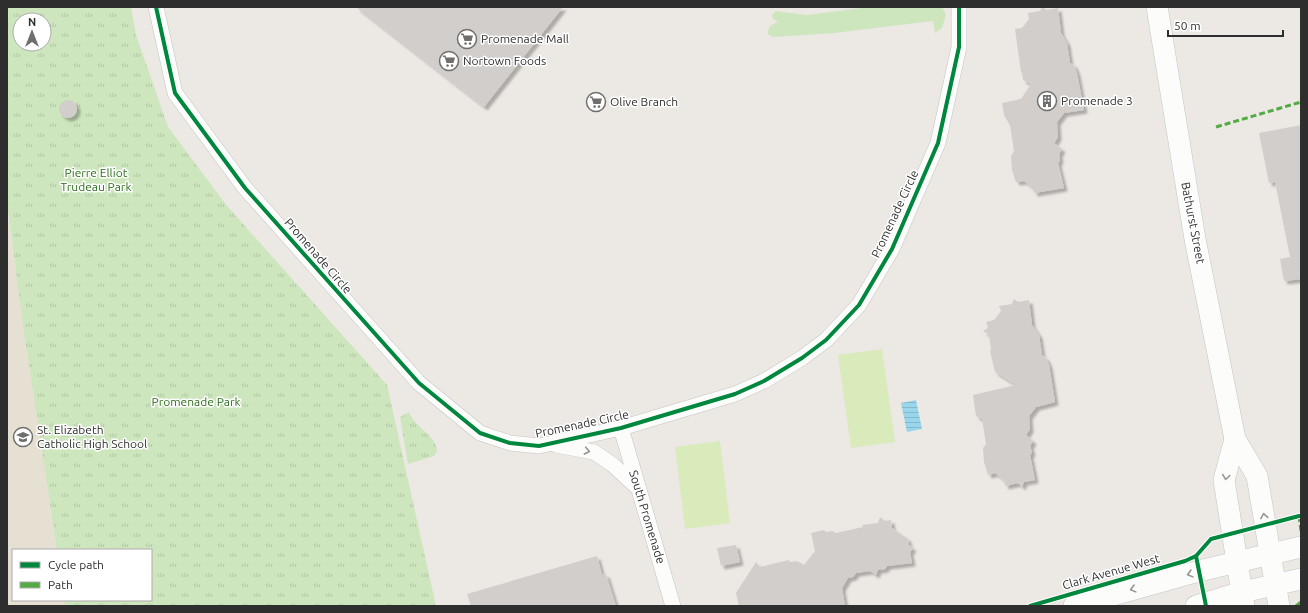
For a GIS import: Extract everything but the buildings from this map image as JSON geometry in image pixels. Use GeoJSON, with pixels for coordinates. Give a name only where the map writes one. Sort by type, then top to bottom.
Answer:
{"type":"FeatureCollection","features":[{"type":"Feature","properties":{"kind":"main road","name":"Bathurst Street"},"geometry":{"type":"LineString","coordinates":[[1157,7],[1195,239],[1235,439],[1257,476],[1279,606]]}},
{"type":"Feature","properties":{"kind":"main road","name":"Bathurst Street"},"geometry":{"type":"LineString","coordinates":[[1235,439],[1224,480],[1243,599]]}},
{"type":"Feature","properties":{"kind":"main road","name":"Clark Avenue West"},"geometry":{"type":"LineString","coordinates":[[1074,606],[1238,562],[1301,548]]}},
{"type":"Feature","properties":{"kind":"main road"},"geometry":{"type":"LineString","coordinates":[[1196,606],[1243,599],[1275,585],[1301,579]]}},
{"type":"Feature","properties":{"kind":"street","name":"Promenade Circle"},"geometry":{"type":"LineString","coordinates":[[156,7],[176,93],[245,188],[336,292],[419,383],[480,433],[510,443],[539,446],[621,428],[735,394],[764,381],[802,358],[826,340],[859,305],[892,249],[938,143],[959,47],[959,7]]}},
{"type":"Feature","properties":{"kind":"street","name":"South Promenade"},"geometry":{"type":"LineString","coordinates":[[621,428],[673,606]]}},
{"type":"Feature","properties":{"kind":"street","name":"Promenade Circle"},"geometry":{"type":"LineString","coordinates":[[549,443],[594,452],[613,465],[638,488]]}},
{"type":"Feature","properties":{"kind":"shaded area","name":"St. Elizabeth Catholic High School"},"geometry":{"type":"Polygon","coordinates":[[[7,211],[57,549],[12,549],[12,601],[64,601],[65,606],[7,606],[7,211]]]}},
{"type":"Feature","properties":{"kind":"green space","name":"Promenade Park"},"geometry":{"type":"Polygon","coordinates":[[[7,7],[131,7],[136,35],[168,127],[227,206],[387,385],[436,606],[65,606],[64,601],[152,601],[152,549],[57,549],[23,325],[7,204],[7,7]]]}},
{"type":"Feature","properties":{"kind":"green space"},"geometry":{"type":"Polygon","coordinates":[[[870,7],[942,7],[946,15],[942,28],[935,33],[933,21],[834,33],[773,37],[768,34],[770,26],[778,22],[772,18],[772,15],[776,11],[806,15],[870,7]]]}},
{"type":"Feature","properties":{"kind":"green space"},"geometry":{"type":"Polygon","coordinates":[[[882,349],[895,442],[851,448],[838,355],[882,349]]]}},
{"type":"Feature","properties":{"kind":"green space"},"geometry":{"type":"Polygon","coordinates":[[[409,412],[415,422],[433,441],[437,451],[434,456],[408,464],[400,417],[409,412]]]}},
{"type":"Feature","properties":{"kind":"green space"},"geometry":{"type":"Polygon","coordinates":[[[720,441],[730,523],[685,529],[675,447],[720,441]]]}},
{"type":"Feature","properties":{"kind":"water"},"geometry":{"type":"Polygon","coordinates":[[[916,400],[922,429],[907,432],[901,403],[916,400]]]}},
{"type":"Feature","properties":{"kind":"marked path"},"geometry":{"type":"LineString","coordinates":[[1216,127],[1301,102]]}},
{"type":"Feature","properties":{"kind":"marked path"},"geometry":{"type":"LineString","coordinates":[[1299,516],[1301,531]]}},
{"type":"Feature","properties":{"kind":"marked path"},"geometry":{"type":"LineString","coordinates":[[1296,606],[1301,602]]}},
{"type":"Feature","properties":{"kind":"cycle path"},"geometry":{"type":"LineString","coordinates":[[156,7],[175,93],[245,188],[419,383],[480,433],[510,443],[539,446],[621,428],[735,394],[764,381],[802,358],[826,340],[859,305],[892,249],[938,143],[959,47],[959,7]]}},
{"type":"Feature","properties":{"kind":"cycle path"},"geometry":{"type":"LineString","coordinates":[[1030,606],[1185,561],[1196,556],[1211,539],[1299,516]]}},
{"type":"Feature","properties":{"kind":"cycle path"},"geometry":{"type":"LineString","coordinates":[[1196,556],[1206,606]]}},
{"type":"Feature","properties":{"kind":"place","name":"Promenade Mall"},"geometry":{"type":"Point","coordinates":[467,39]}},
{"type":"Feature","properties":{"kind":"place","name":"Nortown Foods"},"geometry":{"type":"Point","coordinates":[449,61]}},
{"type":"Feature","properties":{"kind":"place","name":"Promenade 3"},"geometry":{"type":"Point","coordinates":[1047,101]}},
{"type":"Feature","properties":{"kind":"place","name":"Olive Branch"},"geometry":{"type":"Point","coordinates":[596,102]}},
{"type":"Feature","properties":{"kind":"place","name":"St. Elizabeth Catholic High School"},"geometry":{"type":"Point","coordinates":[23,437]}},
{"type":"Feature","properties":{"kind":"park label","name":"Pierre Elliot Trudeau Park"},"geometry":{"type":"Point","coordinates":[96,180]}}]}
